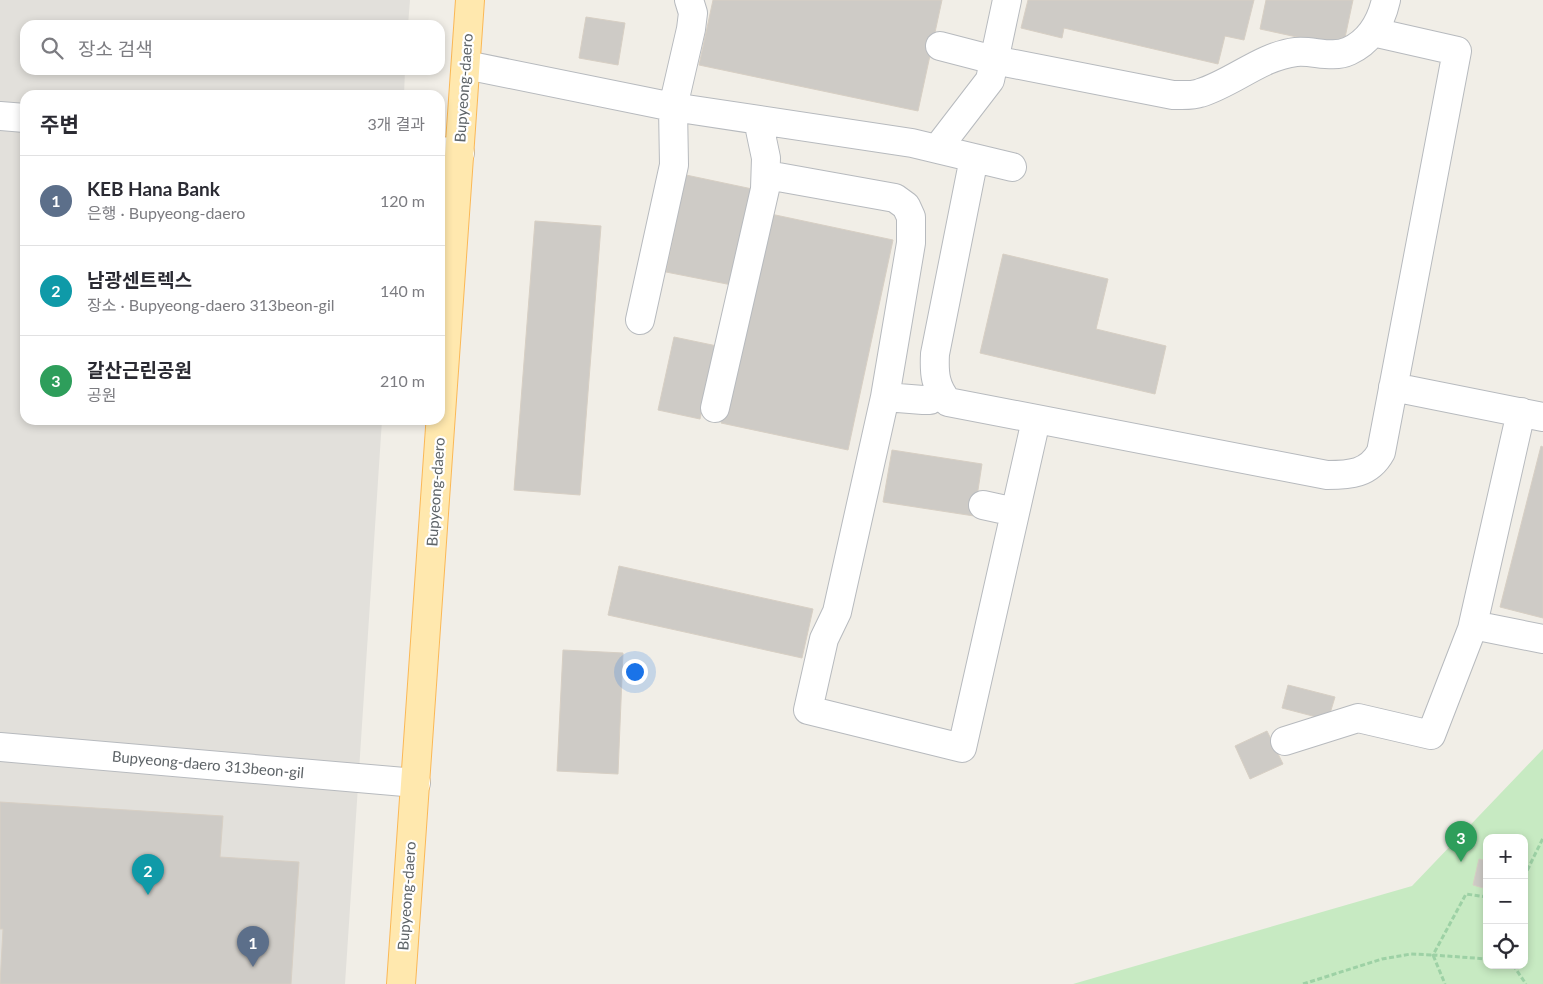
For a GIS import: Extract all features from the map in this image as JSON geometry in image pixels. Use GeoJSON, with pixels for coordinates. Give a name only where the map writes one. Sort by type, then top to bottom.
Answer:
{"type":"FeatureCollection","features":[{"type":"Feature","properties":{"kind":"main road","name":"Bupyeong-daero"},"geometry":{"type":"LineString","coordinates":[[445,245],[450,152],[466,65],[470,0]]}},
{"type":"Feature","properties":{"kind":"main road","name":"Bupyeong-daero"},"geometry":{"type":"LineString","coordinates":[[401,984],[416,783],[435,425]]}},
{"type":"Feature","properties":{"kind":"street"},"geometry":{"type":"LineString","coordinates":[[640,320],[674,164],[673,107],[691,29],[693,13],[689,0]]}},
{"type":"Feature","properties":{"kind":"street"},"geometry":{"type":"LineString","coordinates":[[937,149],[990,80],[1007,0]]}},
{"type":"Feature","properties":{"kind":"street"},"geometry":{"type":"LineString","coordinates":[[940,46],[994,60],[1173,95],[1199,94],[1266,61],[1296,52],[1330,54],[1348,51],[1373,32],[1382,18],[1386,0]]}},
{"type":"Feature","properties":{"kind":"street"},"geometry":{"type":"LineString","coordinates":[[974,158],[935,354],[934,373],[940,392],[948,402],[1327,475],[1346,475],[1374,464],[1381,452],[1457,51],[1373,32]]}},
{"type":"Feature","properties":{"kind":"street"},"geometry":{"type":"LineString","coordinates":[[466,65],[673,107],[937,149],[1012,167]]}},
{"type":"Feature","properties":{"kind":"street"},"geometry":{"type":"LineString","coordinates":[[0,116],[20,118]]}},
{"type":"Feature","properties":{"kind":"street"},"geometry":{"type":"LineString","coordinates":[[715,408],[767,175],[758,120]]}},
{"type":"Feature","properties":{"kind":"street"},"geometry":{"type":"LineString","coordinates":[[767,175],[895,198],[906,206],[911,217],[911,244],[885,397],[837,612],[824,640],[808,710],[962,748],[1036,420]]}},
{"type":"Feature","properties":{"kind":"street"},"geometry":{"type":"LineString","coordinates":[[1285,741],[1358,718],[1431,735],[1473,625],[1532,414],[1393,387]]}},
{"type":"Feature","properties":{"kind":"street"},"geometry":{"type":"LineString","coordinates":[[885,397],[930,400],[940,392]]}},
{"type":"Feature","properties":{"kind":"street"},"geometry":{"type":"LineString","coordinates":[[982,505],[1015,512]]}},
{"type":"Feature","properties":{"kind":"street"},"geometry":{"type":"LineString","coordinates":[[1473,625],[1543,639]]}},
{"type":"Feature","properties":{"kind":"street","name":"Bupyeong-daero 313beon-gil"},"geometry":{"type":"LineString","coordinates":[[0,747],[416,783]]}},
{"type":"Feature","properties":{"kind":"path"},"geometry":{"type":"LineString","coordinates":[[1528,869],[1543,838]]}},
{"type":"Feature","properties":{"kind":"path"},"geometry":{"type":"LineString","coordinates":[[1433,955],[1466,894],[1483,896]]}},
{"type":"Feature","properties":{"kind":"path"},"geometry":{"type":"LineString","coordinates":[[1303,984],[1382,959],[1411,954],[1483,959]]}},
{"type":"Feature","properties":{"kind":"path"},"geometry":{"type":"LineString","coordinates":[[1433,955],[1445,984]]}},
{"type":"Feature","properties":{"kind":"path"},"geometry":{"type":"LineString","coordinates":[[1516,969],[1526,984]]}},
{"type":"Feature","properties":{"kind":"shaded area"},"geometry":{"type":"Polygon","coordinates":[[[0,0],[410,0],[408,20],[20,20],[20,75],[405,75],[404,90],[20,90],[20,425],[382,425],[345,984],[0,984],[0,0]]]}},
{"type":"Feature","properties":{"kind":"green space"},"geometry":{"type":"Polygon","coordinates":[[[1543,749],[1543,984],[1073,984],[1412,886],[1543,749]]]}},
{"type":"Feature","properties":{"kind":"building"},"geometry":{"type":"Polygon","coordinates":[[[713,0],[942,0],[918,111],[699,65],[713,0]]]}},
{"type":"Feature","properties":{"kind":"building"},"geometry":{"type":"Polygon","coordinates":[[[1028,0],[1254,0],[1244,40],[1225,36],[1218,64],[1064,28],[1062,38],[1021,28],[1028,0]]]}},
{"type":"Feature","properties":{"kind":"building"},"geometry":{"type":"Polygon","coordinates":[[[1266,0],[1353,0],[1343,47],[1260,29],[1266,0]]]}},
{"type":"Feature","properties":{"kind":"building"},"geometry":{"type":"Polygon","coordinates":[[[586,17],[625,23],[618,65],[579,58],[586,17]]]}},
{"type":"Feature","properties":{"kind":"building"},"geometry":{"type":"Polygon","coordinates":[[[686,175],[757,190],[737,286],[666,272],[686,175]]]}},
{"type":"Feature","properties":{"kind":"building"},"geometry":{"type":"Polygon","coordinates":[[[766,213],[893,240],[848,450],[721,423],[766,213]]]}},
{"type":"Feature","properties":{"kind":"building"},"geometry":{"type":"Polygon","coordinates":[[[535,221],[601,226],[580,495],[514,490],[535,221]]]}},
{"type":"Feature","properties":{"kind":"building"},"geometry":{"type":"Polygon","coordinates":[[[1003,254],[1108,279],[1096,329],[1166,346],[1155,394],[980,353],[1003,254]]]}},
{"type":"Feature","properties":{"kind":"building"},"geometry":{"type":"Polygon","coordinates":[[[674,337],[717,346],[700,419],[658,410],[674,337]]]}},
{"type":"Feature","properties":{"kind":"building"},"geometry":{"type":"Polygon","coordinates":[[[1541,446],[1543,447],[1543,618],[1500,607],[1541,446]]]}},
{"type":"Feature","properties":{"kind":"building"},"geometry":{"type":"Polygon","coordinates":[[[892,450],[982,464],[974,516],[883,502],[892,450]]]}},
{"type":"Feature","properties":{"kind":"building"},"geometry":{"type":"Polygon","coordinates":[[[619,566],[813,609],[802,658],[608,615],[619,566]]]}},
{"type":"Feature","properties":{"kind":"building"},"geometry":{"type":"Polygon","coordinates":[[[563,650],[623,653],[618,774],[557,771],[563,650]]]}},
{"type":"Feature","properties":{"kind":"building"},"geometry":{"type":"Polygon","coordinates":[[[1288,685],[1335,697],[1328,720],[1282,708],[1288,685]]]}},
{"type":"Feature","properties":{"kind":"building"},"geometry":{"type":"Polygon","coordinates":[[[1267,731],[1283,764],[1250,779],[1235,746],[1267,731]]]}},
{"type":"Feature","properties":{"kind":"building"},"geometry":{"type":"Polygon","coordinates":[[[0,802],[223,816],[220,857],[299,862],[291,984],[0,984],[3,929],[0,929],[0,802]]]}},
{"type":"Feature","properties":{"kind":"building"},"geometry":{"type":"Polygon","coordinates":[[[1479,859],[1483,860],[1483,888],[1473,885],[1479,859]]]}},
{"type":"Feature","properties":{"kind":"place","name":"갈산근린공원"},"geometry":{"type":"Point","coordinates":[1461,862]}},
{"type":"Feature","properties":{"kind":"place","name":"남광센트렉스"},"geometry":{"type":"Point","coordinates":[148,895]}},
{"type":"Feature","properties":{"kind":"place","name":"KEB Hana Bank"},"geometry":{"type":"Point","coordinates":[253,967]}}]}
